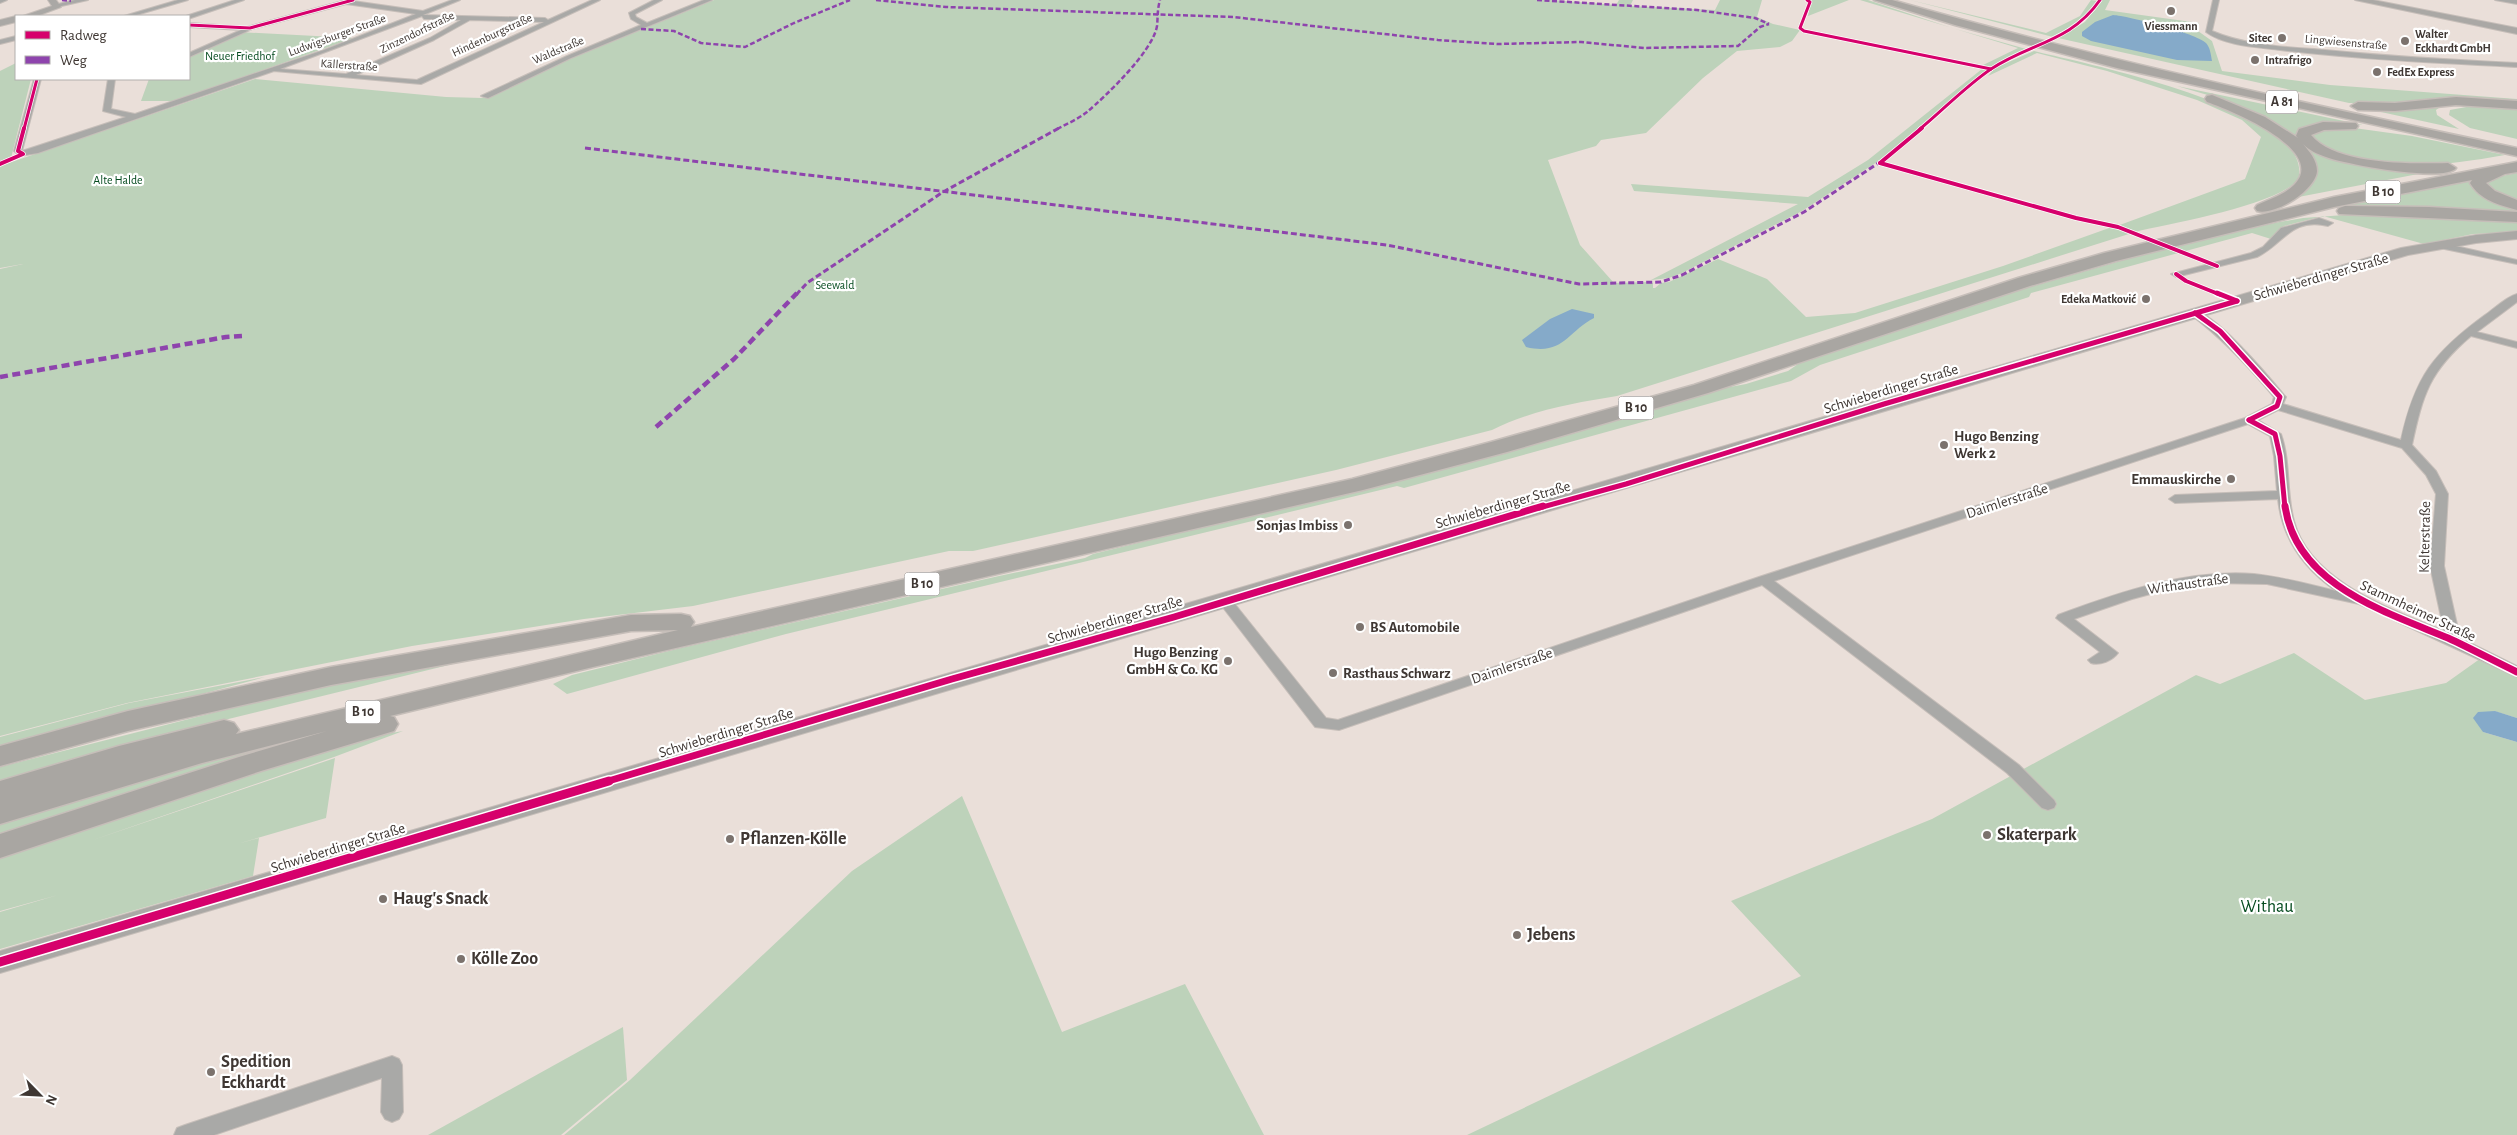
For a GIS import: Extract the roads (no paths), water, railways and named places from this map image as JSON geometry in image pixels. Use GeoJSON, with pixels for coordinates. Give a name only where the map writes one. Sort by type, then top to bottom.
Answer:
{"type":"FeatureCollection","features":[{"type":"Feature","properties":{"kind":"highway"},"geometry":{"type":"LineString","coordinates":[[1872,0],[2044,43],[2517,142]]}},
{"type":"Feature","properties":{"kind":"highway","name":"A 81"},"geometry":{"type":"LineString","coordinates":[[1880,0],[2044,43],[2514,160]]}},
{"type":"Feature","properties":{"kind":"highway","name":"A 81"},"geometry":{"type":"LineString","coordinates":[[1897,0],[2044,43],[2267,94],[2517,147]]}},
{"type":"Feature","properties":{"kind":"highway"},"geometry":{"type":"LineString","coordinates":[[2044,43],[2094,64],[2218,101],[2255,117],[2288,137],[2304,156],[2308,167],[2308,176],[2304,184],[2295,192],[2261,214]]}},
{"type":"Feature","properties":{"kind":"highway"},"geometry":{"type":"LineString","coordinates":[[2094,64],[2420,135],[2514,160]]}},
{"type":"Feature","properties":{"kind":"highway"},"geometry":{"type":"LineString","coordinates":[[2294,96],[2380,107],[2456,101],[2517,105]]}},
{"type":"Feature","properties":{"kind":"highway"},"geometry":{"type":"LineString","coordinates":[[2446,118],[2443,114],[2445,109],[2462,105],[2517,109]]}},
{"type":"Feature","properties":{"kind":"highway"},"geometry":{"type":"LineString","coordinates":[[2420,135],[2365,127],[2334,126],[2308,129],[2303,136],[2321,150],[2366,163],[2418,168],[2468,168]]}},
{"type":"Feature","properties":{"kind":"highway"},"geometry":{"type":"LineString","coordinates":[[2461,126],[2517,142]]}},
{"type":"Feature","properties":{"kind":"highway"},"geometry":{"type":"LineString","coordinates":[[2514,160],[2481,179],[2478,183],[2482,190],[2488,194],[2517,205]]}},
{"type":"Feature","properties":{"kind":"highway","name":"B 10"},"geometry":{"type":"LineString","coordinates":[[0,813],[253,740],[731,627],[1355,485],[1499,447],[1747,375],[2024,282],[2261,214],[2468,168],[2514,160]]}},
{"type":"Feature","properties":{"kind":"highway","name":"B 10"},"geometry":{"type":"LineString","coordinates":[[0,792],[119,756],[296,711],[681,622],[1232,500],[1480,440],[1728,368],[1832,332],[2132,239],[2398,189],[2514,160]]}},
{"type":"Feature","properties":{"kind":"highway"},"geometry":{"type":"LineString","coordinates":[[2261,214],[2382,210],[2517,217]]}},
{"type":"Feature","properties":{"kind":"highway","name":"B 10"},"geometry":{"type":"LineString","coordinates":[[0,756],[128,721],[331,676],[630,623],[681,622]]}},
{"type":"Feature","properties":{"kind":"highway","name":"B 10"},"geometry":{"type":"LineString","coordinates":[[0,846],[338,737],[685,644],[731,627]]}},
{"type":"Feature","properties":{"kind":"street"},"geometry":{"type":"LineString","coordinates":[[0,1],[4,0]]}},
{"type":"Feature","properties":{"kind":"street"},"geometry":{"type":"LineString","coordinates":[[31,15],[85,0]]}},
{"type":"Feature","properties":{"kind":"street"},"geometry":{"type":"LineString","coordinates":[[131,15],[184,0]]}},
{"type":"Feature","properties":{"kind":"street"},"geometry":{"type":"LineString","coordinates":[[190,17],[241,0]]}},
{"type":"Feature","properties":{"kind":"street"},"geometry":{"type":"LineString","coordinates":[[329,0],[426,13]]}},
{"type":"Feature","properties":{"kind":"street"},"geometry":{"type":"LineString","coordinates":[[190,55],[250,28],[353,0]]}},
{"type":"Feature","properties":{"kind":"street","name":"Ludwigsburger Straße"},"geometry":{"type":"LineString","coordinates":[[37,80],[18,151],[24,154],[271,71],[457,0]]}},
{"type":"Feature","properties":{"kind":"street","name":"Hindenburgstraße"},"geometry":{"type":"LineString","coordinates":[[424,80],[524,32],[597,0]]}},
{"type":"Feature","properties":{"kind":"street"},"geometry":{"type":"LineString","coordinates":[[659,0],[632,13],[633,18],[644,27],[709,0]]}},
{"type":"Feature","properties":{"kind":"street","name":"Lingwiesenstraße"},"geometry":{"type":"LineString","coordinates":[[2216,0],[2209,32],[2217,38],[2234,42],[2374,55],[2517,64]]}},
{"type":"Feature","properties":{"kind":"street"},"geometry":{"type":"LineString","coordinates":[[2359,0],[2517,31]]}},
{"type":"Feature","properties":{"kind":"street"},"geometry":{"type":"LineString","coordinates":[[2498,0],[2517,2]]}},
{"type":"Feature","properties":{"kind":"street"},"geometry":{"type":"LineString","coordinates":[[419,16],[555,20]]}},
{"type":"Feature","properties":{"kind":"street","name":"Zinzendorfstraße"},"geometry":{"type":"LineString","coordinates":[[346,76],[432,39],[469,18]]}},
{"type":"Feature","properties":{"kind":"street"},"geometry":{"type":"LineString","coordinates":[[0,23],[15,19]]}},
{"type":"Feature","properties":{"kind":"street"},"geometry":{"type":"LineString","coordinates":[[190,25],[250,28]]}},
{"type":"Feature","properties":{"kind":"street"},"geometry":{"type":"LineString","coordinates":[[190,33],[207,26]]}},
{"type":"Feature","properties":{"kind":"street","name":"Waldstraße"},"geometry":{"type":"LineString","coordinates":[[485,96],[542,68],[644,27]]}},
{"type":"Feature","properties":{"kind":"street"},"geometry":{"type":"LineString","coordinates":[[0,42],[15,38]]}},
{"type":"Feature","properties":{"kind":"street","name":"Källerstraße"},"geometry":{"type":"LineString","coordinates":[[271,71],[411,82],[424,80]]}},
{"type":"Feature","properties":{"kind":"street"},"geometry":{"type":"LineString","coordinates":[[111,80],[107,111],[136,117]]}},
{"type":"Feature","properties":{"kind":"street"},"geometry":{"type":"LineString","coordinates":[[2176,274],[2254,255],[2276,241],[2284,230],[2296,225],[2319,221],[2328,223]]}},
{"type":"Feature","properties":{"kind":"street","name":"Schwieberdinger Straße"},"geometry":{"type":"LineString","coordinates":[[0,962],[952,679],[1225,601],[2406,252],[2438,245],[2517,235]]}},
{"type":"Feature","properties":{"kind":"street"},"geometry":{"type":"LineString","coordinates":[[2438,245],[2514,262]]}},
{"type":"Feature","properties":{"kind":"street"},"geometry":{"type":"LineString","coordinates":[[2249,420],[2277,406],[2406,445],[2413,413],[2426,379],[2440,360],[2470,332],[2517,297]]}},
{"type":"Feature","properties":{"kind":"street"},"geometry":{"type":"LineString","coordinates":[[2195,313],[2220,330],[2244,355],[2280,397],[2277,406]]}},
{"type":"Feature","properties":{"kind":"street"},"geometry":{"type":"LineString","coordinates":[[2470,332],[2517,345]]}},
{"type":"Feature","properties":{"kind":"street","name":"Daimlerstraße"},"geometry":{"type":"LineString","coordinates":[[1225,601],[1321,722],[1339,725],[1764,580],[2249,420]]}},
{"type":"Feature","properties":{"kind":"street","name":"Stammheimer Straße"},"geometry":{"type":"LineString","coordinates":[[2249,420],[2276,434],[2291,531],[2305,555],[2324,574],[2362,602],[2452,640],[2517,672]]}},
{"type":"Feature","properties":{"kind":"street","name":"Kelterstraße"},"geometry":{"type":"LineString","coordinates":[[2406,445],[2432,474],[2442,494],[2437,566],[2452,640]]}},
{"type":"Feature","properties":{"kind":"street"},"geometry":{"type":"LineString","coordinates":[[2175,499],[2284,495]]}},
{"type":"Feature","properties":{"kind":"street","name":"Withaustraße"},"geometry":{"type":"LineString","coordinates":[[2096,660],[2111,652],[2063,618],[2131,593],[2160,586],[2237,578],[2258,579],[2362,602]]}},
{"type":"Feature","properties":{"kind":"street"},"geometry":{"type":"LineString","coordinates":[[1764,580],[2018,773],[2048,804]]}},
{"type":"Feature","properties":{"kind":"street"},"geometry":{"type":"LineString","coordinates":[[185,1135],[392,1065],[392,1112]]}},
{"type":"Feature","properties":{"kind":"water"},"geometry":{"type":"Polygon","coordinates":[[[2113,15],[2161,26],[2200,39],[2206,43],[2212,61],[2177,60],[2091,41],[2082,36],[2082,32],[2095,22],[2113,15]]]}},
{"type":"Feature","properties":{"kind":"water"},"geometry":{"type":"Polygon","coordinates":[[[1572,309],[1594,314],[1594,318],[1557,345],[1538,349],[1526,347],[1522,340],[1550,319],[1572,309]]]}},
{"type":"Feature","properties":{"kind":"water"},"geometry":{"type":"Polygon","coordinates":[[[2495,711],[2517,718],[2517,742],[2483,732],[2473,718],[2478,712],[2495,711]]]}},
{"type":"Feature","properties":{"kind":"place","name":"Viessmann"},"geometry":{"type":"Point","coordinates":[2171,11]}},
{"type":"Feature","properties":{"kind":"place","name":"Sitec"},"geometry":{"type":"Point","coordinates":[2282,38]}},
{"type":"Feature","properties":{"kind":"place","name":"Walter Eckhardt GmbH"},"geometry":{"type":"Point","coordinates":[2405,41]}},
{"type":"Feature","properties":{"kind":"place","name":"Intrafrigo"},"geometry":{"type":"Point","coordinates":[2255,60]}},
{"type":"Feature","properties":{"kind":"place","name":"FedEx Express"},"geometry":{"type":"Point","coordinates":[2377,72]}},
{"type":"Feature","properties":{"kind":"place","name":"Edeka Matković"},"geometry":{"type":"Point","coordinates":[2146,299]}},
{"type":"Feature","properties":{"kind":"place","name":"Hugo Benzing Werk 2"},"geometry":{"type":"Point","coordinates":[1944,445]}},
{"type":"Feature","properties":{"kind":"place","name":"Emmauskirche"},"geometry":{"type":"Point","coordinates":[2231,479]}},
{"type":"Feature","properties":{"kind":"place","name":"Sonjas Imbiss"},"geometry":{"type":"Point","coordinates":[1348,525]}},
{"type":"Feature","properties":{"kind":"place","name":"BS Automobile"},"geometry":{"type":"Point","coordinates":[1360,627]}},
{"type":"Feature","properties":{"kind":"place","name":"Hugo Benzing GmbH & Co. KG"},"geometry":{"type":"Point","coordinates":[1228,661]}},
{"type":"Feature","properties":{"kind":"place","name":"Rasthaus Schwarz"},"geometry":{"type":"Point","coordinates":[1333,673]}},
{"type":"Feature","properties":{"kind":"place","name":"Skaterpark"},"geometry":{"type":"Point","coordinates":[1987,835]}},
{"type":"Feature","properties":{"kind":"place","name":"Pflanzen-Kölle"},"geometry":{"type":"Point","coordinates":[730,839]}},
{"type":"Feature","properties":{"kind":"place","name":"Haug's Snack"},"geometry":{"type":"Point","coordinates":[383,899]}},
{"type":"Feature","properties":{"kind":"place","name":"Jebens"},"geometry":{"type":"Point","coordinates":[1517,935]}},
{"type":"Feature","properties":{"kind":"place","name":"Kölle Zoo"},"geometry":{"type":"Point","coordinates":[461,959]}},
{"type":"Feature","properties":{"kind":"place","name":"Spedition Eckhardt"},"geometry":{"type":"Point","coordinates":[211,1072]}},
{"type":"Feature","properties":{"kind":"park label","name":"Neuer Friedhof"},"geometry":{"type":"Point","coordinates":[240,56]}},
{"type":"Feature","properties":{"kind":"park label","name":"Alte Halde"},"geometry":{"type":"Point","coordinates":[118,180]}},
{"type":"Feature","properties":{"kind":"park label","name":"Seewald"},"geometry":{"type":"Point","coordinates":[835,285]}},
{"type":"Feature","properties":{"kind":"park label","name":"Withau"},"geometry":{"type":"Point","coordinates":[2267,907]}}]}
